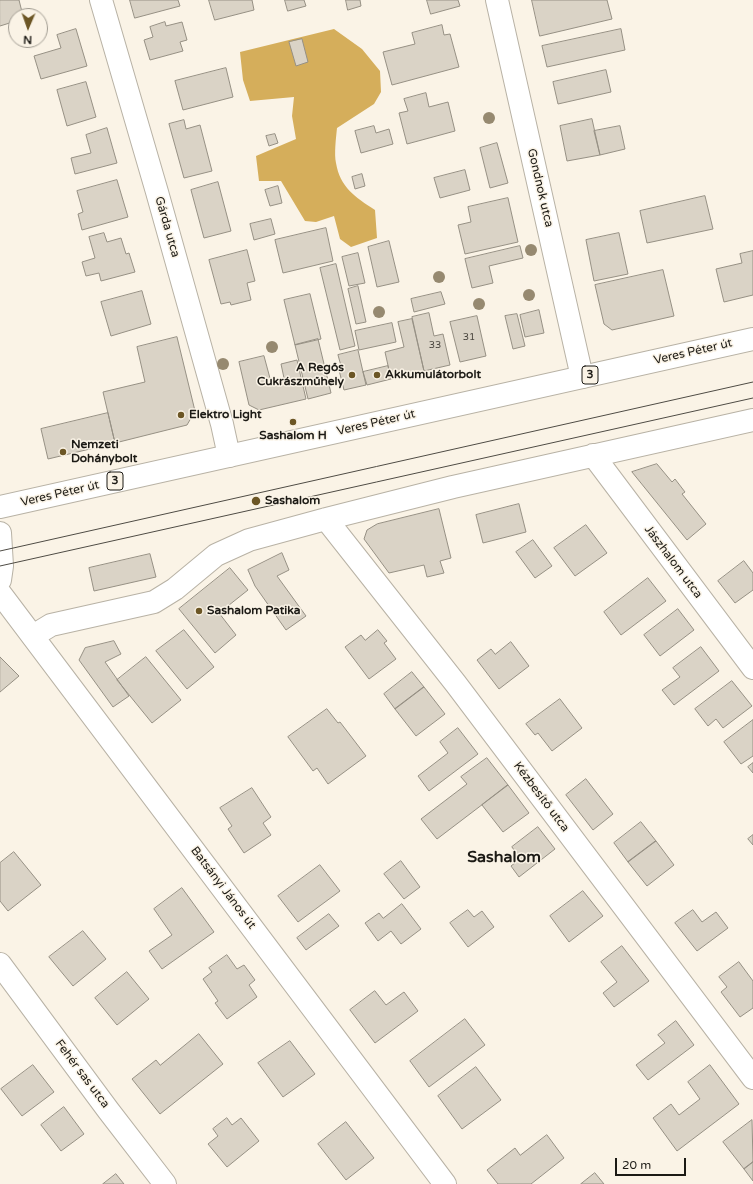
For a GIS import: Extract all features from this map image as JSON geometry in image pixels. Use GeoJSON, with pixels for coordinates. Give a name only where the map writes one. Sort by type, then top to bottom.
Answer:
{"type":"FeatureCollection","features":[{"type":"Feature","properties":{"kind":"street","name":"Gárda utca"},"geometry":{"type":"LineString","coordinates":[[101,0],[210,379],[229,456]]}},
{"type":"Feature","properties":{"kind":"street","name":"Gondnok utca"},"geometry":{"type":"LineString","coordinates":[[497,0],[582,377]]}},
{"type":"Feature","properties":{"kind":"street","name":"Veres Péter út"},"geometry":{"type":"LineString","coordinates":[[0,507],[753,339]]}},
{"type":"Feature","properties":{"kind":"street"},"geometry":{"type":"LineString","coordinates":[[33,636],[51,625],[154,602],[175,589],[216,555],[250,540],[453,487],[753,420]]}},
{"type":"Feature","properties":{"kind":"street","name":"Jászhalom utca"},"geometry":{"type":"LineString","coordinates":[[593,455],[753,668]]}},
{"type":"Feature","properties":{"kind":"street","name":"Kézbesítő utca"},"geometry":{"type":"LineString","coordinates":[[326,519],[456,684],[753,1078]]}},
{"type":"Feature","properties":{"kind":"street"},"geometry":{"type":"LineString","coordinates":[[0,534],[2,566],[0,580]]}},
{"type":"Feature","properties":{"kind":"street","name":"Batsányi János út"},"geometry":{"type":"LineString","coordinates":[[0,593],[445,1184]]}},
{"type":"Feature","properties":{"kind":"street","name":"Fehér sas utca"},"geometry":{"type":"LineString","coordinates":[[0,964],[165,1184]]}},
{"type":"Feature","properties":{"kind":"shaded area"},"geometry":{"type":"Polygon","coordinates":[[[334,29],[362,49],[380,71],[381,92],[374,104],[337,128],[335,159],[341,179],[355,196],[375,210],[377,238],[351,247],[340,239],[334,216],[316,222],[305,221],[281,181],[259,181],[256,156],[296,139],[292,116],[294,97],[250,101],[243,80],[240,52],[334,29]]]}},
{"type":"Feature","properties":{"kind":"building"},"geometry":{"type":"Polygon","coordinates":[[[0,0],[19,0],[21,8],[8,8],[8,24],[0,26],[0,0]]]}},
{"type":"Feature","properties":{"kind":"building"},"geometry":{"type":"Polygon","coordinates":[[[130,0],[178,0],[180,6],[135,18],[130,0]]]}},
{"type":"Feature","properties":{"kind":"building"},"geometry":{"type":"Polygon","coordinates":[[[209,0],[252,0],[254,10],[215,20],[209,0]]]}},
{"type":"Feature","properties":{"kind":"building"},"geometry":{"type":"Polygon","coordinates":[[[285,0],[304,0],[306,6],[288,11],[285,0]]]}},
{"type":"Feature","properties":{"kind":"building"},"geometry":{"type":"Polygon","coordinates":[[[346,0],[360,0],[361,6],[348,10],[346,0]]]}},
{"type":"Feature","properties":{"kind":"building"},"geometry":{"type":"Polygon","coordinates":[[[427,0],[458,0],[460,6],[431,14],[427,0]]]}},
{"type":"Feature","properties":{"kind":"building"},"geometry":{"type":"Polygon","coordinates":[[[532,0],[607,0],[612,19],[540,36],[532,0]]]}},
{"type":"Feature","properties":{"kind":"building"},"geometry":{"type":"Polygon","coordinates":[[[165,22],[166,26],[182,22],[187,40],[180,42],[183,51],[150,60],[144,40],[153,37],[150,27],[165,22]]]}},
{"type":"Feature","properties":{"kind":"building"},"geometry":{"type":"Polygon","coordinates":[[[442,25],[444,35],[450,34],[459,67],[392,85],[383,52],[415,44],[412,33],[442,25]]]}},
{"type":"Feature","properties":{"kind":"building"},"geometry":{"type":"Polygon","coordinates":[[[76,29],[87,66],[41,79],[34,56],[61,48],[57,35],[76,29]]]}},
{"type":"Feature","properties":{"kind":"building"},"geometry":{"type":"Polygon","coordinates":[[[621,29],[625,50],[547,67],[542,46],[621,29]]]}},
{"type":"Feature","properties":{"kind":"building"},"geometry":{"type":"Polygon","coordinates":[[[302,39],[308,62],[296,66],[289,42],[302,39]]]}},
{"type":"Feature","properties":{"kind":"building"},"geometry":{"type":"Polygon","coordinates":[[[226,68],[233,97],[183,110],[175,81],[226,68]]]}},
{"type":"Feature","properties":{"kind":"building"},"geometry":{"type":"Polygon","coordinates":[[[606,70],[611,92],[558,104],[553,82],[606,70]]]}},
{"type":"Feature","properties":{"kind":"building"},"geometry":{"type":"Polygon","coordinates":[[[86,82],[96,117],[67,126],[57,90],[86,82]]]}},
{"type":"Feature","properties":{"kind":"building"},"geometry":{"type":"Polygon","coordinates":[[[426,93],[429,107],[448,102],[455,131],[407,144],[399,113],[408,111],[404,99],[426,93]]]}},
{"type":"Feature","properties":{"kind":"building"},"geometry":{"type":"Polygon","coordinates":[[[592,119],[600,155],[567,161],[560,126],[592,119]]]}},
{"type":"Feature","properties":{"kind":"building"},"geometry":{"type":"Polygon","coordinates":[[[184,120],[186,129],[200,125],[212,171],[184,178],[169,124],[184,120]]]}},
{"type":"Feature","properties":{"kind":"building"},"geometry":{"type":"Polygon","coordinates":[[[374,126],[376,133],[389,129],[393,144],[361,153],[355,131],[374,126]]]}},
{"type":"Feature","properties":{"kind":"building"},"geometry":{"type":"Polygon","coordinates":[[[620,126],[625,149],[600,155],[594,131],[620,126]]]}},
{"type":"Feature","properties":{"kind":"building"},"geometry":{"type":"Polygon","coordinates":[[[107,128],[117,163],[75,174],[71,158],[91,153],[86,135],[107,128]]]}},
{"type":"Feature","properties":{"kind":"building"},"geometry":{"type":"Polygon","coordinates":[[[275,134],[278,143],[269,146],[266,136],[275,134]]]}},
{"type":"Feature","properties":{"kind":"building"},"geometry":{"type":"Polygon","coordinates":[[[497,143],[508,183],[490,188],[480,148],[497,143]]]}},
{"type":"Feature","properties":{"kind":"building"},"geometry":{"type":"Polygon","coordinates":[[[465,170],[470,190],[440,198],[434,178],[465,170]]]}},
{"type":"Feature","properties":{"kind":"building"},"geometry":{"type":"Polygon","coordinates":[[[362,174],[365,186],[355,189],[352,177],[362,174]]]}},
{"type":"Feature","properties":{"kind":"building"},"geometry":{"type":"Polygon","coordinates":[[[117,180],[128,217],[82,230],[78,214],[83,212],[77,191],[117,180]]]}},
{"type":"Feature","properties":{"kind":"building"},"geometry":{"type":"Polygon","coordinates":[[[218,182],[231,231],[204,238],[191,190],[218,182]]]}},
{"type":"Feature","properties":{"kind":"building"},"geometry":{"type":"Polygon","coordinates":[[[278,186],[282,203],[270,206],[265,190],[278,186]]]}},
{"type":"Feature","properties":{"kind":"building"},"geometry":{"type":"Polygon","coordinates":[[[705,196],[713,229],[647,243],[640,211],[705,196]]]}},
{"type":"Feature","properties":{"kind":"building"},"geometry":{"type":"Polygon","coordinates":[[[508,198],[518,242],[465,254],[458,225],[471,222],[468,207],[508,198]]]}},
{"type":"Feature","properties":{"kind":"building"},"geometry":{"type":"Polygon","coordinates":[[[271,219],[275,234],[254,240],[250,224],[271,219]]]}},
{"type":"Feature","properties":{"kind":"building"},"geometry":{"type":"Polygon","coordinates":[[[326,228],[333,261],[283,273],[275,240],[326,228]]]}},
{"type":"Feature","properties":{"kind":"building"},"geometry":{"type":"Polygon","coordinates":[[[104,233],[107,242],[121,238],[126,254],[129,253],[135,272],[101,281],[99,273],[86,276],[82,262],[95,258],[89,237],[104,233]]]}},
{"type":"Feature","properties":{"kind":"building"},"geometry":{"type":"Polygon","coordinates":[[[619,233],[628,274],[594,281],[586,240],[619,233]]]}},
{"type":"Feature","properties":{"kind":"building"},"geometry":{"type":"Polygon","coordinates":[[[389,241],[399,282],[377,287],[368,247],[389,241]]]}},
{"type":"Feature","properties":{"kind":"building"},"geometry":{"type":"Polygon","coordinates":[[[520,246],[523,258],[489,266],[493,283],[472,288],[465,259],[520,246]]]}},
{"type":"Feature","properties":{"kind":"building"},"geometry":{"type":"Polygon","coordinates":[[[247,250],[255,281],[247,283],[251,300],[231,305],[230,302],[221,304],[209,260],[247,250]]]}},
{"type":"Feature","properties":{"kind":"building"},"geometry":{"type":"Polygon","coordinates":[[[753,251],[753,295],[724,302],[716,269],[742,263],[740,254],[753,251]]]}},
{"type":"Feature","properties":{"kind":"building"},"geometry":{"type":"Polygon","coordinates":[[[358,253],[365,283],[349,286],[342,257],[358,253]]]}},
{"type":"Feature","properties":{"kind":"building"},"geometry":{"type":"Polygon","coordinates":[[[336,264],[355,346],[340,350],[320,268],[336,264]]]}},
{"type":"Feature","properties":{"kind":"building"},"geometry":{"type":"Polygon","coordinates":[[[663,270],[674,316],[612,330],[604,324],[595,285],[663,270]]]}},
{"type":"Feature","properties":{"kind":"building"},"geometry":{"type":"Polygon","coordinates":[[[358,286],[366,322],[356,324],[348,289],[358,286]]]}},
{"type":"Feature","properties":{"kind":"building"},"geometry":{"type":"Polygon","coordinates":[[[142,291],[151,324],[111,336],[101,302],[142,291]]]}},
{"type":"Feature","properties":{"kind":"building"},"geometry":{"type":"Polygon","coordinates":[[[441,292],[445,304],[414,312],[411,299],[441,292]]]}},
{"type":"Feature","properties":{"kind":"building"},"geometry":{"type":"Polygon","coordinates":[[[310,294],[321,339],[295,345],[284,300],[310,294]]]}},
{"type":"Feature","properties":{"kind":"building"},"geometry":{"type":"Polygon","coordinates":[[[539,310],[544,333],[525,337],[520,315],[539,310]]]}},
{"type":"Feature","properties":{"kind":"building"},"geometry":{"type":"Polygon","coordinates":[[[429,313],[434,336],[443,334],[450,365],[424,371],[412,317],[429,313]]]}},
{"type":"Feature","properties":{"kind":"building"},"geometry":{"type":"Polygon","coordinates":[[[517,314],[525,346],[513,349],[505,316],[517,314]]]}},
{"type":"Feature","properties":{"kind":"building"},"geometry":{"type":"Polygon","coordinates":[[[477,316],[486,356],[460,362],[450,322],[477,316]]]}},
{"type":"Feature","properties":{"kind":"building"},"geometry":{"type":"Polygon","coordinates":[[[412,319],[424,371],[391,379],[385,352],[404,347],[398,322],[412,319]]]}},
{"type":"Feature","properties":{"kind":"building"},"geometry":{"type":"Polygon","coordinates":[[[392,323],[396,342],[359,350],[355,331],[392,323]]]}},
{"type":"Feature","properties":{"kind":"building"},"geometry":{"type":"Polygon","coordinates":[[[177,337],[195,411],[187,425],[115,443],[103,392],[145,382],[137,347],[177,337]]]}},
{"type":"Feature","properties":{"kind":"building"},"geometry":{"type":"Polygon","coordinates":[[[318,339],[331,393],[308,399],[295,345],[318,339]]]}},
{"type":"Feature","properties":{"kind":"building","name":"A Regős Cukrászműhely"},"geometry":{"type":"Polygon","coordinates":[[[358,350],[366,385],[344,390],[338,366],[341,366],[338,355],[358,350]]]}},
{"type":"Feature","properties":{"kind":"building"},"geometry":{"type":"Polygon","coordinates":[[[264,356],[271,382],[284,378],[281,364],[297,360],[306,399],[259,410],[249,405],[239,362],[264,356]]]}},
{"type":"Feature","properties":{"kind":"building","name":"Akkumulátorbolt"},"geometry":{"type":"Polygon","coordinates":[[[388,366],[391,379],[367,385],[363,372],[388,366]]]}},
{"type":"Feature","properties":{"kind":"building"},"geometry":{"type":"Polygon","coordinates":[[[108,413],[115,443],[48,459],[41,429],[108,413]]]}},
{"type":"Feature","properties":{"kind":"building"},"geometry":{"type":"Polygon","coordinates":[[[657,464],[672,482],[675,479],[685,492],[682,494],[706,524],[687,540],[632,472],[657,464]]]}},
{"type":"Feature","properties":{"kind":"building"},"geometry":{"type":"Polygon","coordinates":[[[519,504],[526,532],[483,543],[476,515],[519,504]]]}},
{"type":"Feature","properties":{"kind":"building"},"geometry":{"type":"Polygon","coordinates":[[[439,509],[451,558],[440,561],[444,573],[427,577],[424,565],[389,573],[364,539],[367,530],[377,524],[439,509]]]}},
{"type":"Feature","properties":{"kind":"building"},"geometry":{"type":"Polygon","coordinates":[[[586,525],[607,553],[575,576],[554,548],[586,525]]]}},
{"type":"Feature","properties":{"kind":"building"},"geometry":{"type":"Polygon","coordinates":[[[533,540],[552,566],[535,578],[516,552],[533,540]]]}},
{"type":"Feature","properties":{"kind":"building"},"geometry":{"type":"Polygon","coordinates":[[[282,553],[289,570],[277,576],[306,616],[286,630],[255,586],[248,570],[282,553]]]}},
{"type":"Feature","properties":{"kind":"building"},"geometry":{"type":"Polygon","coordinates":[[[150,554],[156,577],[94,591],[89,568],[150,554]]]}},
{"type":"Feature","properties":{"kind":"building"},"geometry":{"type":"Polygon","coordinates":[[[744,561],[753,573],[753,590],[735,603],[718,581],[744,561]]]}},
{"type":"Feature","properties":{"kind":"building"},"geometry":{"type":"Polygon","coordinates":[[[230,568],[248,590],[219,613],[236,635],[215,653],[179,609],[230,568]]]}},
{"type":"Feature","properties":{"kind":"building"},"geometry":{"type":"Polygon","coordinates":[[[648,578],[666,601],[621,635],[604,612],[648,578]]]}},
{"type":"Feature","properties":{"kind":"building"},"geometry":{"type":"Polygon","coordinates":[[[678,609],[694,630],[660,656],[644,635],[678,609]]]}},
{"type":"Feature","properties":{"kind":"building"},"geometry":{"type":"Polygon","coordinates":[[[184,630],[214,667],[187,689],[156,651],[184,630]]]}},
{"type":"Feature","properties":{"kind":"building"},"geometry":{"type":"Polygon","coordinates":[[[378,630],[387,641],[384,643],[396,659],[369,679],[345,647],[361,635],[365,640],[378,630]]]}},
{"type":"Feature","properties":{"kind":"building"},"geometry":{"type":"Polygon","coordinates":[[[114,641],[121,654],[105,662],[129,696],[113,707],[79,660],[85,648],[114,641]]]}},
{"type":"Feature","properties":{"kind":"building"},"geometry":{"type":"Polygon","coordinates":[[[511,642],[529,666],[499,689],[477,660],[491,649],[495,654],[511,642]]]}},
{"type":"Feature","properties":{"kind":"building"},"geometry":{"type":"Polygon","coordinates":[[[701,647],[719,671],[674,705],[662,690],[680,677],[673,668],[701,647]]]}},
{"type":"Feature","properties":{"kind":"building"},"geometry":{"type":"Polygon","coordinates":[[[0,657],[19,676],[0,692],[0,657]]]}},
{"type":"Feature","properties":{"kind":"building"},"geometry":{"type":"Polygon","coordinates":[[[146,657],[181,700],[152,723],[117,680],[146,657]]]}},
{"type":"Feature","properties":{"kind":"building"},"geometry":{"type":"Polygon","coordinates":[[[412,672],[424,687],[395,709],[384,694],[412,672]]]}},
{"type":"Feature","properties":{"kind":"building"},"geometry":{"type":"Polygon","coordinates":[[[732,681],[752,706],[723,728],[716,719],[708,726],[695,709],[732,681]]]}},
{"type":"Feature","properties":{"kind":"building"},"geometry":{"type":"Polygon","coordinates":[[[424,687],[445,714],[416,736],[395,709],[424,687]]]}},
{"type":"Feature","properties":{"kind":"building"},"geometry":{"type":"Polygon","coordinates":[[[560,699],[582,728],[552,751],[538,733],[535,735],[526,724],[560,699]]]}},
{"type":"Feature","properties":{"kind":"building"},"geometry":{"type":"Polygon","coordinates":[[[327,709],[338,723],[340,722],[366,756],[328,784],[317,768],[313,771],[288,737],[327,709]]]}},
{"type":"Feature","properties":{"kind":"building"},"geometry":{"type":"Polygon","coordinates":[[[753,720],[753,756],[741,764],[724,742],[753,720]]]}},
{"type":"Feature","properties":{"kind":"building"},"geometry":{"type":"Polygon","coordinates":[[[458,728],[478,754],[429,791],[418,776],[448,753],[440,742],[458,728]]]}},
{"type":"Feature","properties":{"kind":"building"},"geometry":{"type":"Polygon","coordinates":[[[487,758],[508,785],[437,839],[421,819],[467,784],[461,777],[487,758]]]}},
{"type":"Feature","properties":{"kind":"building"},"geometry":{"type":"Polygon","coordinates":[[[753,763],[753,773],[748,767],[753,763]]]}},
{"type":"Feature","properties":{"kind":"building"},"geometry":{"type":"Polygon","coordinates":[[[586,779],[613,814],[593,830],[566,795],[586,779]]]}},
{"type":"Feature","properties":{"kind":"building"},"geometry":{"type":"Polygon","coordinates":[[[508,785],[529,813],[503,832],[482,805],[508,785]]]}},
{"type":"Feature","properties":{"kind":"building"},"geometry":{"type":"Polygon","coordinates":[[[252,788],[271,817],[263,823],[271,835],[244,853],[228,829],[232,826],[220,808],[252,788]]]}},
{"type":"Feature","properties":{"kind":"building"},"geometry":{"type":"Polygon","coordinates":[[[641,822],[656,841],[628,862],[614,843],[641,822]]]}},
{"type":"Feature","properties":{"kind":"building"},"geometry":{"type":"Polygon","coordinates":[[[538,827],[555,849],[519,877],[511,866],[520,859],[512,847],[538,827]]]}},
{"type":"Feature","properties":{"kind":"building"},"geometry":{"type":"Polygon","coordinates":[[[753,835],[753,845],[748,839],[753,835]]]}},
{"type":"Feature","properties":{"kind":"building"},"geometry":{"type":"Polygon","coordinates":[[[656,841],[674,865],[647,886],[628,862],[656,841]]]}},
{"type":"Feature","properties":{"kind":"building"},"geometry":{"type":"Polygon","coordinates":[[[14,852],[41,885],[8,911],[0,901],[0,863],[14,852]]]}},
{"type":"Feature","properties":{"kind":"building"},"geometry":{"type":"Polygon","coordinates":[[[401,861],[420,887],[404,899],[384,874],[401,861]]]}},
{"type":"Feature","properties":{"kind":"building"},"geometry":{"type":"Polygon","coordinates":[[[320,865],[340,891],[298,922],[278,896],[320,865]]]}},
{"type":"Feature","properties":{"kind":"building"},"geometry":{"type":"Polygon","coordinates":[[[182,888],[214,932],[162,969],[149,951],[172,935],[154,909],[182,888]]]}},
{"type":"Feature","properties":{"kind":"building"},"geometry":{"type":"Polygon","coordinates":[[[583,891],[603,916],[569,942],[550,916],[583,891]]]}},
{"type":"Feature","properties":{"kind":"building"},"geometry":{"type":"Polygon","coordinates":[[[402,904],[421,929],[401,944],[391,931],[378,941],[365,923],[379,913],[383,918],[402,904]]]}},
{"type":"Feature","properties":{"kind":"building"},"geometry":{"type":"Polygon","coordinates":[[[468,910],[474,917],[482,911],[494,927],[468,947],[450,923],[468,910]]]}},
{"type":"Feature","properties":{"kind":"building"},"geometry":{"type":"Polygon","coordinates":[[[693,910],[702,922],[716,912],[728,928],[697,951],[675,923],[693,910]]]}},
{"type":"Feature","properties":{"kind":"building"},"geometry":{"type":"Polygon","coordinates":[[[329,914],[339,926],[306,950],[297,938],[329,914]]]}},
{"type":"Feature","properties":{"kind":"building"},"geometry":{"type":"Polygon","coordinates":[[[83,931],[106,959],[73,986],[49,957],[83,931]]]}},
{"type":"Feature","properties":{"kind":"building"},"geometry":{"type":"Polygon","coordinates":[[[622,946],[649,981],[614,1007],[603,993],[617,982],[601,962],[622,946]]]}},
{"type":"Feature","properties":{"kind":"building"},"geometry":{"type":"Polygon","coordinates":[[[227,955],[237,969],[244,965],[255,980],[249,985],[257,997],[227,1019],[215,1003],[218,1001],[203,979],[212,972],[209,968],[227,955]]]}},
{"type":"Feature","properties":{"kind":"building"},"geometry":{"type":"Polygon","coordinates":[[[739,962],[753,981],[753,1008],[740,1017],[721,992],[727,987],[719,977],[739,962]]]}},
{"type":"Feature","properties":{"kind":"building"},"geometry":{"type":"Polygon","coordinates":[[[127,972],[149,999],[117,1025],[95,998],[127,972]]]}},
{"type":"Feature","properties":{"kind":"building"},"geometry":{"type":"Polygon","coordinates":[[[375,991],[386,1005],[404,992],[418,1011],[375,1043],[350,1010],[375,991]]]}},
{"type":"Feature","properties":{"kind":"building"},"geometry":{"type":"Polygon","coordinates":[[[465,1019],[485,1045],[429,1087],[410,1061],[465,1019]]]}},
{"type":"Feature","properties":{"kind":"building"},"geometry":{"type":"Polygon","coordinates":[[[676,1021],[694,1045],[648,1080],[636,1065],[665,1043],[658,1035],[676,1021]]]}},
{"type":"Feature","properties":{"kind":"building"},"geometry":{"type":"Polygon","coordinates":[[[199,1034],[223,1064],[160,1114],[132,1079],[156,1060],[160,1065],[199,1034]]]}},
{"type":"Feature","properties":{"kind":"building"},"geometry":{"type":"Polygon","coordinates":[[[290,1041],[315,1074],[283,1097],[258,1063],[290,1041]]]}},
{"type":"Feature","properties":{"kind":"building"},"geometry":{"type":"Polygon","coordinates":[[[33,1065],[54,1092],[22,1116],[1,1089],[33,1065]]]}},
{"type":"Feature","properties":{"kind":"building"},"geometry":{"type":"Polygon","coordinates":[[[710,1065],[739,1104],[677,1151],[653,1118],[671,1104],[679,1115],[700,1099],[688,1082],[710,1065]]]}},
{"type":"Feature","properties":{"kind":"building"},"geometry":{"type":"Polygon","coordinates":[[[476,1067],[501,1100],[462,1129],[438,1096],[476,1067]]]}},
{"type":"Feature","properties":{"kind":"building"},"geometry":{"type":"Polygon","coordinates":[[[64,1107],[84,1134],[61,1151],[41,1125],[64,1107]]]}},
{"type":"Feature","properties":{"kind":"building"},"geometry":{"type":"Polygon","coordinates":[[[227,1118],[232,1125],[241,1118],[259,1141],[227,1167],[208,1144],[218,1136],[213,1129],[227,1118]]]}},
{"type":"Feature","properties":{"kind":"building"},"geometry":{"type":"Polygon","coordinates":[[[752,1120],[753,1162],[744,1169],[723,1142],[752,1120]]]}},
{"type":"Feature","properties":{"kind":"building"},"geometry":{"type":"Polygon","coordinates":[[[346,1122],[374,1158],[346,1180],[318,1144],[346,1122]]]}},
{"type":"Feature","properties":{"kind":"building"},"geometry":{"type":"Polygon","coordinates":[[[547,1135],[564,1158],[531,1184],[498,1184],[487,1170],[515,1148],[520,1155],[547,1135]]]}},
{"type":"Feature","properties":{"kind":"building"},"geometry":{"type":"Polygon","coordinates":[[[753,1162],[753,1181],[744,1169],[753,1162]]]}},
{"type":"Feature","properties":{"kind":"building"},"geometry":{"type":"Polygon","coordinates":[[[595,1173],[604,1184],[581,1184],[595,1173]]]}},
{"type":"Feature","properties":{"kind":"building"},"geometry":{"type":"Polygon","coordinates":[[[116,1174],[124,1184],[103,1184],[116,1174]]]}},
{"type":"Feature","properties":{"kind":"tram line"},"geometry":{"type":"LineString","coordinates":[[0,551],[753,382]]}},
{"type":"Feature","properties":{"kind":"tram line"},"geometry":{"type":"LineString","coordinates":[[0,566],[753,398]]}},
{"type":"Feature","properties":{"kind":"place","name":"A Regős Cukrászműhely"},"geometry":{"type":"Point","coordinates":[352,375]}},
{"type":"Feature","properties":{"kind":"place","name":"Akkumulátorbolt"},"geometry":{"type":"Point","coordinates":[377,375]}},
{"type":"Feature","properties":{"kind":"place","name":"Elektro Light"},"geometry":{"type":"Point","coordinates":[181,415]}},
{"type":"Feature","properties":{"kind":"place","name":"Sashalom H"},"geometry":{"type":"Point","coordinates":[293,422]}},
{"type":"Feature","properties":{"kind":"place","name":"Nemzeti Dohánybolt"},"geometry":{"type":"Point","coordinates":[63,452]}},
{"type":"Feature","properties":{"kind":"place","name":"Sashalom"},"geometry":{"type":"Point","coordinates":[256,501]}},
{"type":"Feature","properties":{"kind":"place","name":"Sashalom Patika"},"geometry":{"type":"Point","coordinates":[199,611]}},
{"type":"Feature","properties":{"kind":"district","name":"Sashalom"},"geometry":{"type":"Point","coordinates":[504,858]}}]}
